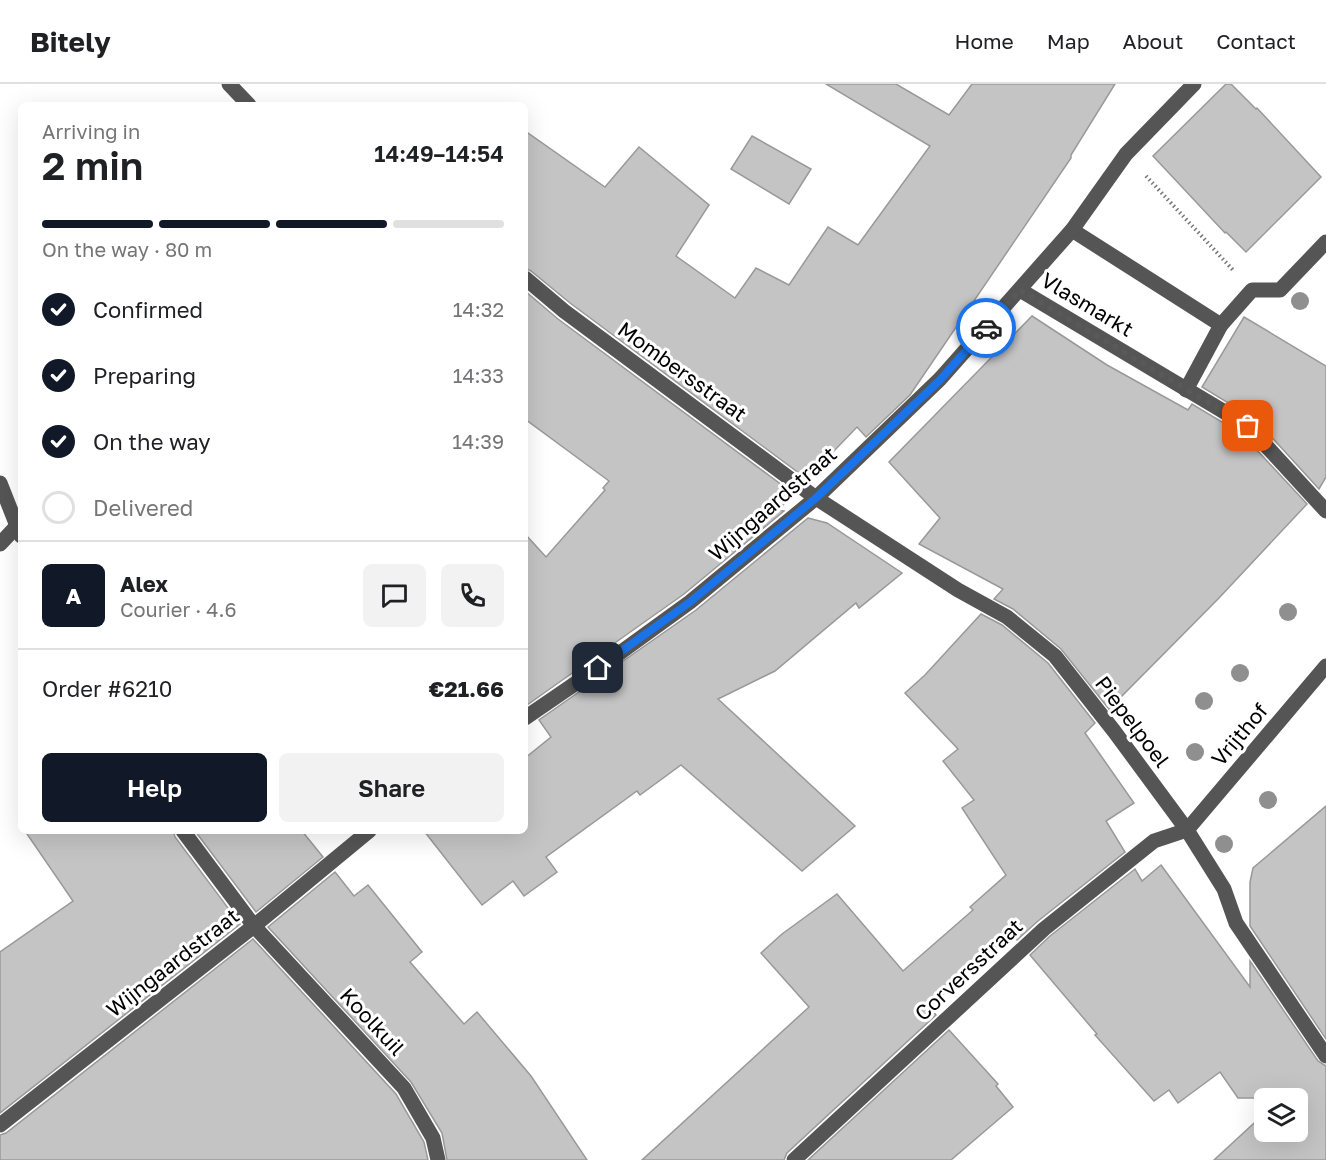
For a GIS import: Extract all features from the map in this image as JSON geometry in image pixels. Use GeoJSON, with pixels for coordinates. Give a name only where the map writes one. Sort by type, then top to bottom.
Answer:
{"type":"FeatureCollection","features":[{"type":"Feature","properties":{"kind":"street"},"geometry":{"type":"LineString","coordinates":[[229,84],[246,102]]}},
{"type":"Feature","properties":{"kind":"street","name":"Vlasmarkt"},"geometry":{"type":"LineString","coordinates":[[1194,84],[1126,154],[1072,230],[1020,290],[1248,426],[1326,511]]}},
{"type":"Feature","properties":{"kind":"street"},"geometry":{"type":"LineString","coordinates":[[1072,230],[1221,325]]}},
{"type":"Feature","properties":{"kind":"street"},"geometry":{"type":"LineString","coordinates":[[1186,390],[1221,325],[1252,290],[1280,290],[1326,242]]}},
{"type":"Feature","properties":{"kind":"street","name":"Mombersstraat"},"geometry":{"type":"LineString","coordinates":[[528,281],[564,311],[816,498]]}},
{"type":"Feature","properties":{"kind":"street","name":"Wijngaardstraat"},"geometry":{"type":"LineString","coordinates":[[528,716],[617,656],[690,602],[816,498],[940,380],[1020,290]]}},
{"type":"Feature","properties":{"kind":"street"},"geometry":{"type":"LineString","coordinates":[[0,483],[18,529]]}},
{"type":"Feature","properties":{"kind":"street","name":"Piepelpoel"},"geometry":{"type":"LineString","coordinates":[[816,498],[958,590],[1007,617],[1055,656],[1187,830],[1224,888],[1236,923],[1326,1056]]}},
{"type":"Feature","properties":{"kind":"street"},"geometry":{"type":"LineString","coordinates":[[0,543],[18,533]]}},
{"type":"Feature","properties":{"kind":"street","name":"Vrijthof"},"geometry":{"type":"LineString","coordinates":[[1187,830],[1326,666]]}},
{"type":"Feature","properties":{"kind":"street","name":"Corversstraat"},"geometry":{"type":"LineString","coordinates":[[794,1160],[1044,929],[1154,841],[1187,830]]}},
{"type":"Feature","properties":{"kind":"street","name":"Koolkuil"},"geometry":{"type":"LineString","coordinates":[[185,834],[254,926],[405,1088],[433,1138],[438,1160]]}},
{"type":"Feature","properties":{"kind":"street","name":"Wijngaardstraat"},"geometry":{"type":"LineString","coordinates":[[0,1125],[254,926],[365,834]]}},
{"type":"Feature","properties":{"kind":"path"},"geometry":{"type":"LineString","coordinates":[[1126,154],[1252,290]]}},
{"type":"Feature","properties":{"kind":"building"},"geometry":{"type":"Polygon","coordinates":[[[826,84],[896,84],[949,115],[972,84],[1115,84],[1071,158],[910,395],[866,437],[857,427],[807,479],[528,270],[528,133],[605,187],[639,147],[709,205],[676,256],[735,298],[756,268],[789,285],[828,227],[858,245],[930,146],[826,84]]]}},
{"type":"Feature","properties":{"kind":"building"},"geometry":{"type":"Polygon","coordinates":[[[1226,84],[1231,84],[1257,108],[1321,177],[1246,252],[1225,233],[1153,156],[1226,84]]]}},
{"type":"Feature","properties":{"kind":"building"},"geometry":{"type":"Polygon","coordinates":[[[752,136],[811,169],[789,204],[731,169],[752,136]]]}},
{"type":"Feature","properties":{"kind":"building"},"geometry":{"type":"Polygon","coordinates":[[[528,294],[558,319],[794,494],[778,510],[784,511],[684,594],[528,704],[528,537],[546,557],[605,490],[603,488],[609,481],[528,421],[528,294]]]}},
{"type":"Feature","properties":{"kind":"building"},"geometry":{"type":"Polygon","coordinates":[[[1032,316],[1107,365],[1188,410],[1192,404],[1242,434],[1307,504],[1219,598],[1109,709],[1061,649],[1013,609],[994,599],[1003,589],[919,544],[940,518],[889,462],[1032,316]]]}},
{"type":"Feature","properties":{"kind":"building"},"geometry":{"type":"Polygon","coordinates":[[[1244,317],[1326,366],[1326,477],[1319,489],[1255,419],[1202,387],[1244,317]]]}},
{"type":"Feature","properties":{"kind":"building"},"geometry":{"type":"Polygon","coordinates":[[[808,518],[827,523],[902,573],[859,608],[856,603],[775,671],[718,699],[855,826],[802,871],[681,765],[640,795],[637,791],[546,857],[557,872],[524,896],[513,881],[482,905],[426,834],[528,834],[528,756],[551,737],[539,720],[696,610],[808,518]]]}},
{"type":"Feature","properties":{"kind":"building"},"geometry":{"type":"Polygon","coordinates":[[[981,614],[1002,625],[1048,663],[1095,723],[1085,733],[1134,803],[1106,821],[1125,852],[1017,940],[1011,933],[929,1007],[936,1015],[787,1153],[784,1160],[642,1160],[809,1007],[761,953],[782,934],[837,894],[903,971],[973,910],[970,907],[1006,875],[962,808],[974,800],[943,761],[958,749],[905,693],[925,675],[981,614]]]}},
{"type":"Feature","properties":{"kind":"building"},"geometry":{"type":"Polygon","coordinates":[[[1326,806],[1326,1039],[1250,926],[1250,882],[1253,868],[1326,806]]]}},
{"type":"Feature","properties":{"kind":"building"},"geometry":{"type":"Polygon","coordinates":[[[27,834],[174,834],[240,924],[0,1113],[0,952],[73,901],[27,834]]]}},
{"type":"Feature","properties":{"kind":"building"},"geometry":{"type":"Polygon","coordinates":[[[197,834],[304,834],[323,857],[256,912],[197,834]]]}},
{"type":"Feature","properties":{"kind":"building"},"geometry":{"type":"Polygon","coordinates":[[[1161,865],[1250,987],[1250,961],[1318,1061],[1326,1066],[1326,1160],[1214,1160],[1254,1123],[1254,1142],[1308,1142],[1308,1088],[1254,1088],[1254,1098],[1238,1098],[1220,1072],[1178,1103],[1169,1090],[1154,1101],[1095,1035],[1097,1034],[1030,955],[1050,936],[1135,869],[1142,881],[1161,865]]]}},
{"type":"Feature","properties":{"kind":"building"},"geometry":{"type":"Polygon","coordinates":[[[335,872],[354,896],[368,885],[422,952],[410,962],[464,1024],[477,1012],[531,1076],[587,1160],[447,1160],[442,1133],[411,1082],[268,927],[335,872]]]}},
{"type":"Feature","properties":{"kind":"building"},"geometry":{"type":"Polygon","coordinates":[[[253,939],[396,1094],[424,1142],[428,1160],[0,1160],[0,1135],[6,1133],[253,939]]]}},
{"type":"Feature","properties":{"kind":"building"},"geometry":{"type":"Polygon","coordinates":[[[949,1030],[998,1084],[996,1086],[1013,1107],[951,1160],[808,1160],[949,1030]]]}},
{"type":"Feature","properties":{"kind":"way so far"},"geometry":{"type":"LineString","coordinates":[[986,328],[1020,290],[1248,426]]}},
{"type":"Feature","properties":{"kind":"route"},"geometry":{"type":"LineString","coordinates":[[598,668],[690,602],[816,498],[940,380],[986,328]]}}]}
